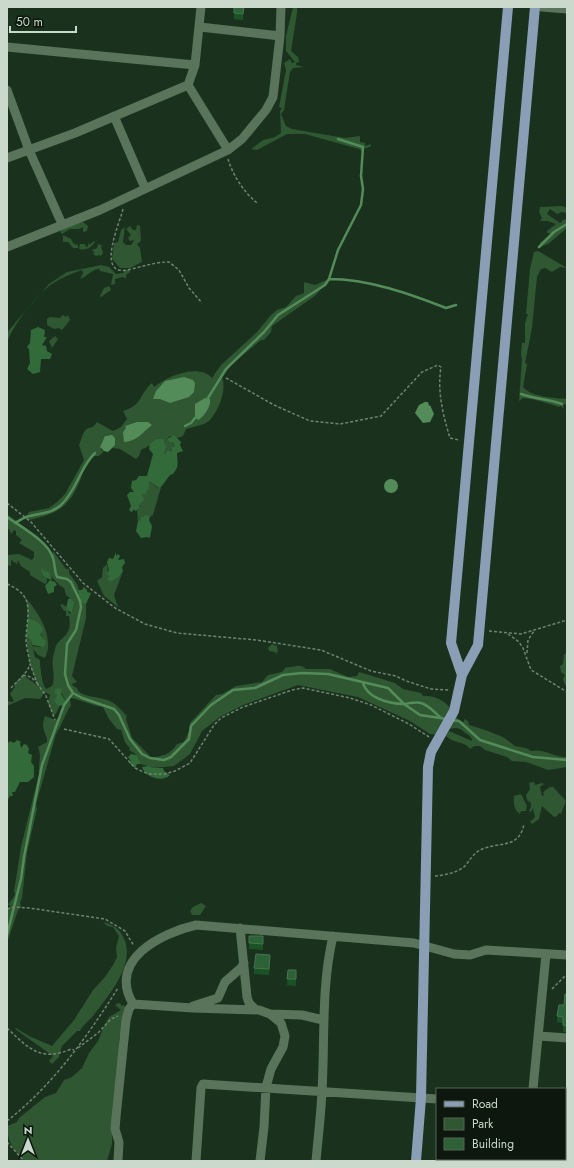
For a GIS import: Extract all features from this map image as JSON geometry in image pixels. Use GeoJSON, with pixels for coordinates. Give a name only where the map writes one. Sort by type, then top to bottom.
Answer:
{"type":"FeatureCollection","features":[{"type":"Feature","properties":{"kind":"main road"},"geometry":{"type":"LineString","coordinates":[[462,675],[451,643],[470,442],[482,280],[508,7]]}},
{"type":"Feature","properties":{"kind":"main road"},"geometry":{"type":"LineString","coordinates":[[416,1161],[421,1098],[428,767],[431,752],[437,738],[454,711],[462,675],[478,645],[535,7]]}},
{"type":"Feature","properties":{"kind":"street"},"geometry":{"type":"LineString","coordinates":[[7,158],[75,133],[188,85],[195,65],[201,7]]}},
{"type":"Feature","properties":{"kind":"street"},"geometry":{"type":"LineString","coordinates":[[7,247],[123,199],[227,151],[242,138],[266,110],[273,97],[280,36],[281,7]]}},
{"type":"Feature","properties":{"kind":"street"},"geometry":{"type":"LineString","coordinates":[[542,7],[567,9]]}},
{"type":"Feature","properties":{"kind":"street"},"geometry":{"type":"LineString","coordinates":[[200,27],[280,36]]}},
{"type":"Feature","properties":{"kind":"street"},"geometry":{"type":"LineString","coordinates":[[7,47],[195,65]]}},
{"type":"Feature","properties":{"kind":"street"},"geometry":{"type":"LineString","coordinates":[[188,85],[227,151]]}},
{"type":"Feature","properties":{"kind":"street"},"geometry":{"type":"LineString","coordinates":[[7,90],[29,150],[62,224]]}},
{"type":"Feature","properties":{"kind":"street"},"geometry":{"type":"LineString","coordinates":[[114,116],[145,188]]}},
{"type":"Feature","properties":{"kind":"street"},"geometry":{"type":"LineString","coordinates":[[118,1161],[119,1142],[115,1129],[116,1111],[124,1032],[131,1006],[127,990],[126,976],[128,968],[138,953],[178,929],[196,924],[333,936],[414,944],[454,954],[470,955],[486,950],[567,955]]}},
{"type":"Feature","properties":{"kind":"street"},"geometry":{"type":"LineString","coordinates":[[240,928],[247,997],[249,1003],[256,1010]]}},
{"type":"Feature","properties":{"kind":"street"},"geometry":{"type":"LineString","coordinates":[[316,1161],[322,1091],[323,1020],[328,964],[333,936]]}},
{"type":"Feature","properties":{"kind":"street"},"geometry":{"type":"LineString","coordinates":[[533,1088],[546,954]]}},
{"type":"Feature","properties":{"kind":"street"},"geometry":{"type":"LineString","coordinates":[[185,1008],[218,998],[225,982],[241,968],[244,963]]}},
{"type":"Feature","properties":{"kind":"street"},"geometry":{"type":"LineString","coordinates":[[131,1006],[256,1010],[270,1014],[302,1015],[323,1020]]}},
{"type":"Feature","properties":{"kind":"street"},"geometry":{"type":"LineString","coordinates":[[260,1161],[264,1127],[266,1087],[271,1069],[283,1047],[285,1036],[281,1023],[270,1014]]}},
{"type":"Feature","properties":{"kind":"street"},"geometry":{"type":"LineString","coordinates":[[539,1036],[567,1038]]}},
{"type":"Feature","properties":{"kind":"street"},"geometry":{"type":"LineString","coordinates":[[196,1161],[201,1088],[203,1084],[436,1099]]}},
{"type":"Feature","properties":{"kind":"path"},"geometry":{"type":"LineString","coordinates":[[227,151],[232,170],[249,196],[258,203]]}},
{"type":"Feature","properties":{"kind":"path"},"geometry":{"type":"LineString","coordinates":[[123,199],[122,213],[116,225],[111,259],[114,266],[119,270],[134,269],[165,262],[174,264],[202,303]]}},
{"type":"Feature","properties":{"kind":"path"},"geometry":{"type":"LineString","coordinates":[[226,378],[274,405],[310,421],[340,424],[381,416],[422,372],[438,365],[441,368],[439,378],[442,407],[450,438],[470,442]]}},
{"type":"Feature","properties":{"kind":"path"},"geometry":{"type":"LineString","coordinates":[[7,503],[31,522],[82,583],[115,608],[145,624],[177,633],[244,638],[321,650],[371,672],[396,676],[421,686],[438,690],[459,690]]}},
{"type":"Feature","properties":{"kind":"path"},"geometry":{"type":"LineString","coordinates":[[7,584],[22,592],[27,602],[26,641],[30,664],[37,683]]}},
{"type":"Feature","properties":{"kind":"path"},"geometry":{"type":"LineString","coordinates":[[479,629],[521,634],[567,620]]}},
{"type":"Feature","properties":{"kind":"path"},"geometry":{"type":"LineString","coordinates":[[536,629],[528,640],[527,654],[531,670],[567,692]]}},
{"type":"Feature","properties":{"kind":"path"},"geometry":{"type":"LineString","coordinates":[[507,633],[519,642],[527,654]]}},
{"type":"Feature","properties":{"kind":"path"},"geometry":{"type":"LineString","coordinates":[[11,688],[23,675],[27,673],[30,664]]}},
{"type":"Feature","properties":{"kind":"path"},"geometry":{"type":"LineString","coordinates":[[23,675],[31,677],[37,683],[46,696],[55,720]]}},
{"type":"Feature","properties":{"kind":"path"},"geometry":{"type":"LineString","coordinates":[[64,729],[109,739],[135,768],[148,774],[165,774],[176,771],[190,763],[214,725],[221,718],[248,705],[292,690],[303,688],[350,698],[371,705],[437,738]]}},
{"type":"Feature","properties":{"kind":"path"},"geometry":{"type":"LineString","coordinates":[[425,878],[455,872],[464,866],[476,853],[481,850],[498,847],[518,838],[522,833],[524,824]]}},
{"type":"Feature","properties":{"kind":"path"},"geometry":{"type":"LineString","coordinates":[[7,909],[16,907],[29,908],[106,919],[125,931],[138,953]]}},
{"type":"Feature","properties":{"kind":"path"},"geometry":{"type":"LineString","coordinates":[[551,990],[567,974]]}},
{"type":"Feature","properties":{"kind":"path"},"geometry":{"type":"LineString","coordinates":[[7,1122],[27,1106],[91,1032],[126,976]]}},
{"type":"Feature","properties":{"kind":"path"},"geometry":{"type":"LineString","coordinates":[[7,1028],[18,1039],[42,1055],[61,1053],[71,1049],[75,1050],[98,1033],[111,1019],[124,1014],[131,1006]]}},
{"type":"Feature","properties":{"kind":"path"},"geometry":{"type":"LineString","coordinates":[[7,1142],[24,1161]]}},
{"type":"Feature","properties":{"kind":"green space"},"geometry":{"type":"Polygon","coordinates":[[[293,7],[297,7],[297,13],[291,51],[298,57],[299,62],[296,63],[296,65],[304,67],[293,68],[290,72],[284,110],[281,114],[286,126],[292,129],[345,138],[360,136],[360,142],[365,143],[365,146],[371,144],[370,147],[363,149],[363,152],[359,149],[305,134],[287,134],[257,150],[251,149],[263,140],[275,137],[281,133],[280,111],[282,108],[279,107],[286,70],[284,63],[290,59],[292,63],[295,62],[286,51],[286,36],[293,7]]]}},
{"type":"Feature","properties":{"kind":"green space"},"geometry":{"type":"Polygon","coordinates":[[[562,206],[567,208],[567,213],[562,212],[557,214],[550,209],[547,214],[560,223],[567,219],[567,228],[548,244],[540,247],[540,243],[550,233],[547,233],[547,231],[556,224],[548,221],[540,221],[542,218],[539,212],[540,207],[562,206]]]}},
{"type":"Feature","properties":{"kind":"green space"},"geometry":{"type":"Polygon","coordinates":[[[83,222],[88,226],[87,231],[83,232],[83,227],[79,229],[70,229],[62,234],[60,231],[68,226],[83,222]]]}},
{"type":"Feature","properties":{"kind":"green space"},"geometry":{"type":"Polygon","coordinates":[[[137,225],[140,226],[141,241],[137,244],[140,248],[142,262],[130,268],[120,268],[112,259],[114,243],[118,242],[121,230],[125,227],[123,242],[126,245],[131,245],[134,240],[130,241],[128,238],[131,235],[126,229],[130,226],[133,230],[136,230],[137,225]]]}},
{"type":"Feature","properties":{"kind":"green space"},"geometry":{"type":"Polygon","coordinates":[[[63,235],[71,239],[74,244],[78,245],[78,248],[73,248],[68,242],[63,242],[63,235]]]}},
{"type":"Feature","properties":{"kind":"green space"},"geometry":{"type":"Polygon","coordinates":[[[94,241],[93,245],[89,248],[79,249],[80,244],[85,244],[86,247],[88,246],[88,242],[89,245],[94,241]]]}},
{"type":"Feature","properties":{"kind":"green space"},"geometry":{"type":"Polygon","coordinates":[[[98,244],[103,246],[101,247],[103,253],[100,257],[100,255],[96,256],[92,253],[95,253],[92,250],[97,248],[98,244]]]}},
{"type":"Feature","properties":{"kind":"green space"},"geometry":{"type":"Polygon","coordinates":[[[538,251],[567,268],[560,267],[552,272],[545,268],[541,269],[537,277],[532,328],[525,363],[527,364],[523,387],[531,393],[537,395],[567,399],[567,404],[563,405],[564,409],[561,406],[559,407],[532,399],[523,398],[519,401],[522,360],[521,354],[522,343],[525,343],[525,323],[528,314],[526,314],[530,269],[534,252],[538,251]]]}},
{"type":"Feature","properties":{"kind":"green space"},"geometry":{"type":"Polygon","coordinates":[[[101,265],[109,267],[116,274],[123,273],[125,270],[130,269],[130,272],[126,275],[126,279],[123,277],[115,279],[115,284],[111,285],[113,274],[100,271],[99,269],[80,279],[83,273],[82,270],[57,281],[39,295],[49,284],[67,272],[101,265]]]}},
{"type":"Feature","properties":{"kind":"green space"},"geometry":{"type":"Polygon","coordinates":[[[329,279],[316,295],[272,326],[271,332],[264,340],[261,340],[232,364],[222,377],[224,388],[223,394],[213,416],[210,420],[199,426],[186,429],[183,436],[177,438],[170,436],[167,439],[170,443],[173,442],[175,446],[172,447],[172,451],[169,450],[168,453],[164,455],[165,446],[160,440],[141,450],[136,459],[120,449],[112,448],[115,445],[115,438],[107,435],[102,442],[101,450],[104,451],[99,456],[92,456],[90,458],[85,466],[77,488],[62,508],[47,515],[28,520],[26,517],[29,512],[49,508],[65,494],[84,460],[79,445],[83,433],[87,429],[93,427],[97,422],[113,431],[121,427],[127,419],[123,411],[134,406],[152,383],[154,387],[175,375],[191,371],[206,374],[212,378],[221,365],[257,332],[271,315],[277,310],[286,307],[296,296],[304,293],[304,282],[315,285],[329,279]]]}},
{"type":"Feature","properties":{"kind":"green space"},"geometry":{"type":"Polygon","coordinates":[[[109,286],[111,290],[101,297],[100,296],[104,288],[109,286]]]}},
{"type":"Feature","properties":{"kind":"green space"},"geometry":{"type":"Polygon","coordinates":[[[28,308],[14,329],[7,343],[7,334],[9,330],[28,308]]]}},
{"type":"Feature","properties":{"kind":"green space"},"geometry":{"type":"Polygon","coordinates":[[[63,315],[66,317],[68,315],[70,320],[62,330],[59,328],[54,329],[47,325],[47,319],[50,317],[60,318],[63,315]]]}},
{"type":"Feature","properties":{"kind":"green space"},"geometry":{"type":"Polygon","coordinates":[[[55,336],[58,339],[52,348],[49,341],[55,336]]]}},
{"type":"Feature","properties":{"kind":"green space"},"geometry":{"type":"Polygon","coordinates":[[[149,481],[158,488],[161,487],[153,515],[150,517],[144,516],[142,521],[138,521],[137,510],[139,510],[143,499],[142,494],[147,489],[149,481]]]}},
{"type":"Feature","properties":{"kind":"green space"},"geometry":{"type":"Polygon","coordinates":[[[7,514],[27,529],[53,555],[53,551],[66,569],[69,569],[69,573],[77,584],[80,594],[77,595],[80,601],[86,604],[86,618],[72,676],[77,682],[72,684],[73,686],[84,695],[107,700],[118,707],[127,716],[126,719],[132,738],[149,755],[150,758],[158,757],[172,751],[177,744],[184,742],[189,731],[190,723],[216,695],[222,694],[236,686],[262,682],[268,675],[282,672],[286,667],[301,666],[306,669],[330,669],[348,677],[357,676],[359,672],[395,683],[403,689],[421,693],[423,696],[435,697],[445,702],[449,706],[459,721],[464,722],[464,719],[468,721],[469,725],[503,737],[515,746],[526,748],[531,751],[536,750],[567,757],[567,767],[548,770],[526,762],[512,761],[507,757],[485,750],[480,746],[474,746],[470,749],[468,746],[449,739],[446,736],[449,731],[472,741],[470,736],[458,728],[445,731],[439,735],[430,734],[410,721],[358,697],[298,685],[243,705],[220,717],[202,731],[190,754],[174,766],[153,768],[141,764],[137,755],[129,750],[130,748],[125,742],[121,730],[117,729],[109,719],[103,707],[69,697],[71,705],[56,734],[36,804],[37,809],[27,852],[22,898],[20,902],[21,907],[18,910],[7,943],[7,909],[11,905],[8,905],[15,895],[14,891],[21,847],[39,774],[40,754],[38,747],[47,742],[43,723],[45,716],[55,720],[58,719],[66,702],[59,688],[55,690],[60,705],[56,714],[53,715],[48,703],[50,695],[47,693],[44,693],[40,699],[25,698],[7,706],[7,701],[14,701],[10,694],[15,687],[14,684],[23,675],[37,685],[30,664],[26,637],[31,640],[32,646],[40,647],[46,641],[40,633],[39,626],[32,619],[28,618],[27,602],[25,597],[40,618],[47,634],[48,650],[45,658],[38,655],[33,649],[35,657],[40,660],[42,680],[46,689],[52,686],[53,683],[53,655],[55,649],[67,633],[70,623],[69,616],[66,616],[66,611],[64,611],[60,605],[65,605],[70,614],[73,606],[70,598],[66,595],[64,588],[45,572],[41,571],[47,579],[45,584],[30,575],[30,572],[21,566],[18,560],[17,564],[11,560],[11,566],[7,565],[7,555],[19,554],[32,560],[34,557],[34,552],[19,543],[22,540],[16,535],[16,531],[14,530],[11,534],[9,529],[7,529],[7,514]]]}},
{"type":"Feature","properties":{"kind":"green space"},"geometry":{"type":"Polygon","coordinates":[[[107,564],[109,580],[111,582],[119,577],[123,571],[114,595],[118,607],[104,596],[97,581],[102,577],[103,568],[107,564]]]}},
{"type":"Feature","properties":{"kind":"green space"},"geometry":{"type":"Polygon","coordinates":[[[276,643],[278,651],[276,654],[275,652],[269,651],[268,648],[272,644],[276,646],[276,643]]]}},
{"type":"Feature","properties":{"kind":"green space"},"geometry":{"type":"Polygon","coordinates":[[[567,652],[567,684],[565,685],[563,679],[565,675],[561,672],[560,666],[563,664],[564,655],[567,652]]]}},
{"type":"Feature","properties":{"kind":"green space"},"geometry":{"type":"Polygon","coordinates":[[[534,782],[535,785],[542,783],[544,784],[540,787],[542,796],[544,795],[543,792],[550,787],[553,787],[566,801],[561,814],[559,813],[554,817],[542,806],[539,819],[532,824],[530,822],[535,817],[533,808],[531,812],[529,811],[531,803],[527,800],[526,795],[530,789],[529,783],[534,782]]]}},
{"type":"Feature","properties":{"kind":"green space"},"geometry":{"type":"Polygon","coordinates":[[[521,794],[527,806],[526,811],[521,811],[520,814],[515,807],[514,796],[521,794]]]}},
{"type":"Feature","properties":{"kind":"green space"},"geometry":{"type":"Polygon","coordinates":[[[201,903],[206,906],[200,915],[192,915],[190,911],[193,907],[201,903]]]}},
{"type":"Feature","properties":{"kind":"green space"},"geometry":{"type":"Polygon","coordinates":[[[103,922],[117,928],[125,941],[127,950],[123,970],[119,979],[94,1015],[80,1031],[77,1031],[62,1046],[59,1057],[52,1064],[49,1061],[53,1056],[15,1029],[16,1028],[29,1036],[52,1046],[74,1020],[93,990],[105,977],[117,957],[116,948],[119,936],[113,927],[107,926],[103,922]]]}},
{"type":"Feature","properties":{"kind":"green space"},"geometry":{"type":"Polygon","coordinates":[[[118,1003],[121,1004],[121,1006],[124,1005],[126,1010],[119,1039],[120,1051],[113,1105],[112,1144],[107,1161],[24,1161],[17,1153],[8,1137],[7,1126],[17,1122],[19,1118],[45,1097],[56,1093],[64,1080],[72,1077],[82,1068],[89,1053],[98,1041],[109,1017],[121,1010],[115,1005],[118,1003]]]}},
{"type":"Feature","properties":{"kind":"shaded area"},"geometry":{"type":"Polygon","coordinates":[[[38,327],[45,330],[44,337],[47,337],[42,345],[46,346],[47,351],[52,354],[50,359],[41,359],[40,372],[33,374],[27,369],[30,363],[29,349],[27,347],[30,343],[31,330],[38,327]]]}},
{"type":"Feature","properties":{"kind":"shaded area"},"geometry":{"type":"Polygon","coordinates":[[[184,377],[193,380],[195,383],[194,392],[189,397],[170,403],[160,399],[153,399],[156,391],[165,381],[184,377]]]}},
{"type":"Feature","properties":{"kind":"shaded area"},"geometry":{"type":"Polygon","coordinates":[[[205,398],[210,399],[210,405],[199,420],[195,418],[195,404],[205,398]]]}},
{"type":"Feature","properties":{"kind":"shaded area"},"geometry":{"type":"Polygon","coordinates":[[[428,402],[434,414],[430,422],[423,423],[415,413],[419,405],[428,402]]]}},
{"type":"Feature","properties":{"kind":"shaded area"},"geometry":{"type":"Polygon","coordinates":[[[137,422],[148,422],[152,425],[136,438],[128,442],[124,442],[123,432],[126,428],[125,426],[137,422]]]}},
{"type":"Feature","properties":{"kind":"shaded area"},"geometry":{"type":"Polygon","coordinates":[[[112,435],[115,438],[115,445],[108,452],[104,451],[100,447],[105,436],[112,435]]]}},
{"type":"Feature","properties":{"kind":"shaded area"},"geometry":{"type":"Polygon","coordinates":[[[174,435],[181,442],[180,445],[183,451],[177,453],[177,468],[159,488],[149,481],[149,489],[147,489],[146,494],[142,494],[144,500],[140,504],[139,507],[141,508],[135,511],[134,509],[132,512],[130,511],[131,506],[127,495],[130,492],[134,492],[131,488],[132,481],[136,480],[139,476],[147,476],[153,454],[149,449],[150,444],[157,439],[163,439],[166,447],[165,454],[168,450],[172,451],[172,447],[175,446],[173,442],[170,443],[167,439],[174,435]]]}},
{"type":"Feature","properties":{"kind":"shaded area"},"geometry":{"type":"Polygon","coordinates":[[[388,479],[394,479],[398,483],[398,489],[394,493],[388,493],[384,489],[384,483],[388,479]]]}},
{"type":"Feature","properties":{"kind":"shaded area"},"geometry":{"type":"Polygon","coordinates":[[[144,515],[150,516],[149,520],[152,526],[150,538],[141,538],[136,531],[138,521],[141,521],[141,517],[144,517],[144,515]]]}},
{"type":"Feature","properties":{"kind":"shaded area"},"geometry":{"type":"Polygon","coordinates":[[[116,552],[116,556],[118,554],[120,556],[118,560],[124,559],[125,563],[122,567],[123,571],[119,577],[111,582],[107,579],[109,577],[107,573],[109,571],[107,562],[109,558],[113,559],[116,552]]]}},
{"type":"Feature","properties":{"kind":"shaded area"},"geometry":{"type":"Polygon","coordinates":[[[42,567],[44,571],[49,572],[52,580],[46,578],[41,573],[42,567]]]}},
{"type":"Feature","properties":{"kind":"shaded area"},"geometry":{"type":"Polygon","coordinates":[[[50,580],[55,582],[57,585],[54,587],[54,592],[48,594],[45,586],[50,580]]]}},
{"type":"Feature","properties":{"kind":"shaded area"},"geometry":{"type":"Polygon","coordinates":[[[84,587],[87,592],[91,593],[86,604],[81,603],[77,595],[79,593],[78,590],[82,590],[84,587]]]}},
{"type":"Feature","properties":{"kind":"shaded area"},"geometry":{"type":"Polygon","coordinates":[[[68,599],[71,599],[74,602],[72,613],[66,609],[68,599]]]}},
{"type":"Feature","properties":{"kind":"shaded area"},"geometry":{"type":"Polygon","coordinates":[[[28,618],[35,621],[42,627],[43,631],[40,634],[46,641],[44,647],[32,645],[31,640],[26,637],[28,618]]]}},
{"type":"Feature","properties":{"kind":"shaded area"},"geometry":{"type":"Polygon","coordinates":[[[55,689],[62,689],[61,694],[66,702],[64,705],[58,706],[54,700],[57,696],[55,689]]]}},
{"type":"Feature","properties":{"kind":"shaded area"},"geometry":{"type":"Polygon","coordinates":[[[17,740],[21,742],[21,748],[24,744],[27,745],[29,749],[28,753],[32,755],[31,762],[34,766],[34,777],[28,782],[20,782],[15,792],[12,792],[13,796],[10,796],[7,801],[7,744],[10,741],[14,743],[17,740]]]}},
{"type":"Feature","properties":{"kind":"shaded area"},"geometry":{"type":"Polygon","coordinates":[[[131,754],[137,755],[141,764],[137,764],[135,768],[129,763],[131,761],[128,757],[131,754]]]}},
{"type":"Feature","properties":{"kind":"shaded area"},"geometry":{"type":"Polygon","coordinates":[[[148,766],[153,768],[163,768],[164,771],[170,775],[163,779],[154,778],[147,774],[142,767],[148,766]]]}},
{"type":"Feature","properties":{"kind":"building"},"geometry":{"type":"Polygon","coordinates":[[[234,7],[244,7],[243,14],[234,13],[234,7]]]}},
{"type":"Feature","properties":{"kind":"building"},"geometry":{"type":"Polygon","coordinates":[[[249,936],[263,936],[263,944],[249,943],[249,936]]]}},
{"type":"Feature","properties":{"kind":"building"},"geometry":{"type":"Polygon","coordinates":[[[256,954],[270,955],[269,969],[254,968],[256,954]]]}},
{"type":"Feature","properties":{"kind":"building"},"geometry":{"type":"Polygon","coordinates":[[[288,970],[296,970],[296,979],[287,979],[288,970]]]}},
{"type":"Feature","properties":{"kind":"building"},"geometry":{"type":"Polygon","coordinates":[[[565,994],[567,994],[567,1026],[563,1025],[563,1017],[557,1016],[559,1005],[564,1005],[565,994]]]}},
{"type":"Feature","properties":{"kind":"waterway"},"geometry":{"type":"LineString","coordinates":[[208,398],[226,369],[264,332],[278,315],[325,285],[329,279],[338,250],[361,205],[363,189],[361,176],[363,147],[338,139]]}},
{"type":"Feature","properties":{"kind":"waterway"},"geometry":{"type":"LineString","coordinates":[[539,247],[554,232],[567,224]]}},
{"type":"Feature","properties":{"kind":"waterway"},"geometry":{"type":"LineString","coordinates":[[329,279],[374,284],[446,308],[456,305]]}},
{"type":"Feature","properties":{"kind":"waterway"},"geometry":{"type":"LineString","coordinates":[[521,394],[562,404]]}},
{"type":"Feature","properties":{"kind":"waterway"},"geometry":{"type":"LineString","coordinates":[[185,426],[191,423],[195,418]]}},
{"type":"Feature","properties":{"kind":"waterway"},"geometry":{"type":"LineString","coordinates":[[15,523],[26,517],[53,510],[61,505],[71,493],[86,465],[95,453]]}},
{"type":"Feature","properties":{"kind":"waterway"},"geometry":{"type":"LineString","coordinates":[[7,517],[40,540],[46,546],[53,558],[57,577],[67,579],[71,582],[80,601],[81,607],[76,630],[67,644],[65,674],[68,685],[73,693],[82,698],[114,709],[119,715],[130,739],[142,754],[150,758],[164,760],[171,757],[189,739],[191,726],[211,705],[233,690],[255,688],[283,675],[302,673],[328,674],[388,688],[404,704],[420,715],[447,719]]}},
{"type":"Feature","properties":{"kind":"waterway"},"geometry":{"type":"LineString","coordinates":[[363,683],[365,688],[373,696],[379,699],[402,704],[416,702],[421,703],[429,707],[441,718]]}},
{"type":"Feature","properties":{"kind":"waterway"},"geometry":{"type":"LineString","coordinates":[[7,935],[21,879],[42,765],[64,705],[73,693]]}},
{"type":"Feature","properties":{"kind":"waterway"},"geometry":{"type":"LineString","coordinates":[[451,720],[459,721],[480,740],[533,757],[567,760]]}}]}
